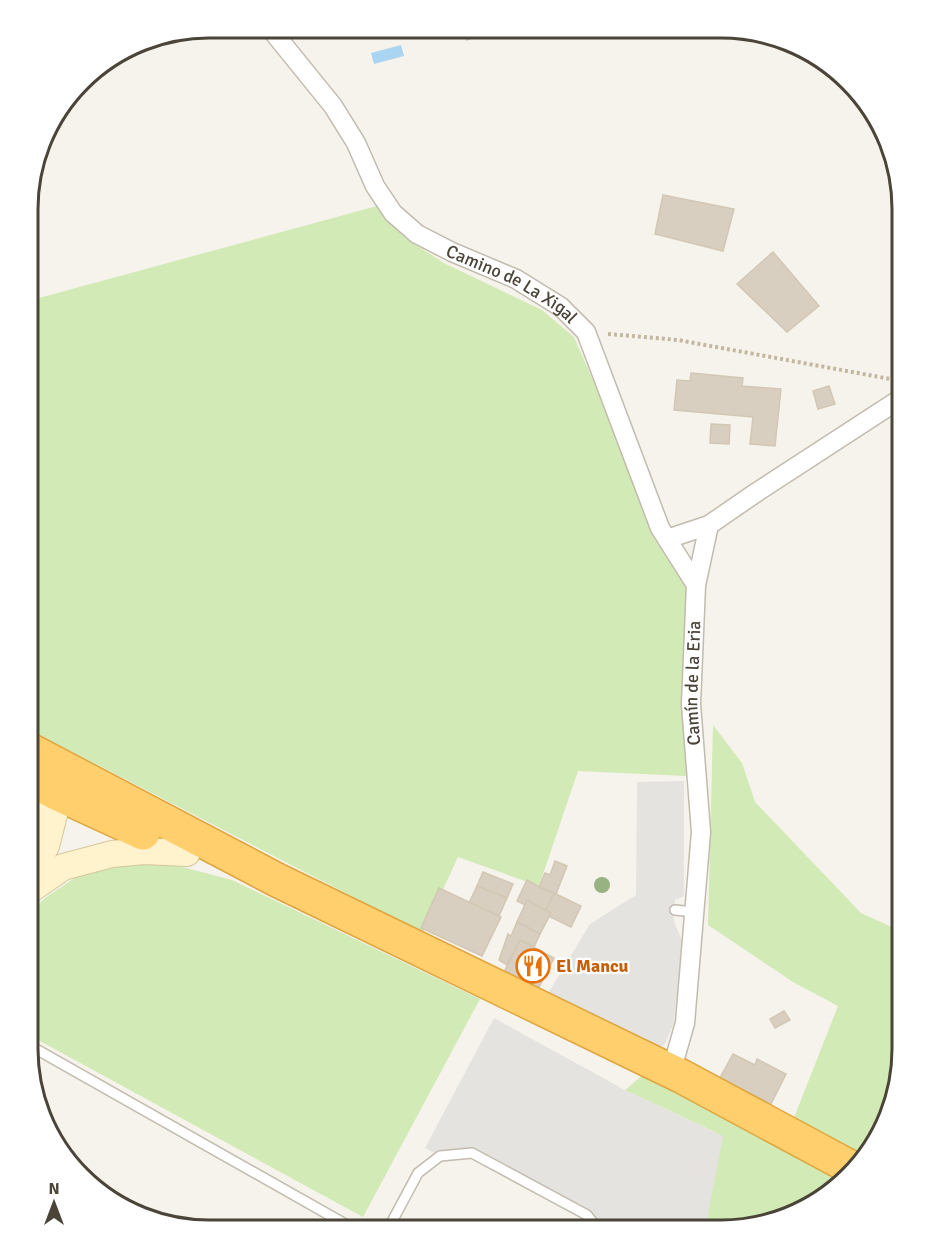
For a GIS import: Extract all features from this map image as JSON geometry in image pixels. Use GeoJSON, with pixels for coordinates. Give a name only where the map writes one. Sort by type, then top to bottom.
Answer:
{"type":"FeatureCollection","features":[{"type":"Feature","properties":{"kind":"highway"},"geometry":{"type":"LineString","coordinates":[[38,755],[195,847]]}},
{"type":"Feature","properties":{"kind":"highway"},"geometry":{"type":"LineString","coordinates":[[38,784],[56,793],[277,880],[671,1072],[846,1165]]}},
{"type":"Feature","properties":{"kind":"street","name":"Camino de La Xigal"},"geometry":{"type":"LineString","coordinates":[[277,38],[333,106],[356,143],[375,186],[393,213],[417,234],[452,252],[516,279],[561,307],[586,333],[660,528],[696,585]]}},
{"type":"Feature","properties":{"kind":"street"},"geometry":{"type":"LineString","coordinates":[[667,539],[709,525],[892,405]]}},
{"type":"Feature","properties":{"kind":"street","name":"Camín de la Eria"},"geometry":{"type":"LineString","coordinates":[[671,1072],[685,1023],[701,832],[691,704],[696,585],[709,525]]}},
{"type":"Feature","properties":{"kind":"street"},"geometry":{"type":"LineString","coordinates":[[38,768],[45,773],[56,793],[55,811],[45,846],[38,858]]}},
{"type":"Feature","properties":{"kind":"street"},"geometry":{"type":"LineString","coordinates":[[38,808],[56,793]]}},
{"type":"Feature","properties":{"kind":"street"},"geometry":{"type":"LineString","coordinates":[[38,884],[63,867],[112,854],[195,847]]}},
{"type":"Feature","properties":{"kind":"lane"},"geometry":{"type":"LineString","coordinates":[[675,910],[694,912]]}},
{"type":"Feature","properties":{"kind":"lane"},"geometry":{"type":"LineString","coordinates":[[38,1050],[338,1220]]}},
{"type":"Feature","properties":{"kind":"lane"},"geometry":{"type":"LineString","coordinates":[[393,1220],[418,1173],[440,1156],[472,1153],[587,1215],[591,1220]]}},
{"type":"Feature","properties":{"kind":"path"},"geometry":{"type":"LineString","coordinates":[[586,333],[678,340],[892,379]]}},
{"type":"Feature","properties":{"kind":"green space"},"geometry":{"type":"Polygon","coordinates":[[[377,206],[383,216],[405,238],[444,263],[542,310],[574,337],[599,394],[655,540],[687,589],[686,776],[578,771],[539,886],[458,857],[423,933],[38,734],[38,298],[377,206]]]}},
{"type":"Feature","properties":{"kind":"green space"},"geometry":{"type":"Polygon","coordinates":[[[713,725],[742,763],[755,802],[861,913],[892,927],[892,1060],[883,1103],[864,1144],[834,1177],[817,1191],[797,1202],[755,1216],[722,1220],[696,1220],[715,1132],[625,1090],[643,1075],[784,1143],[838,1006],[793,982],[708,925],[713,725]]]}},
{"type":"Feature","properties":{"kind":"green space"},"geometry":{"type":"Polygon","coordinates":[[[118,864],[171,864],[232,880],[480,999],[363,1217],[38,1040],[38,905],[76,877],[118,864]]]}},
{"type":"Feature","properties":{"kind":"shaded area"},"geometry":{"type":"Polygon","coordinates":[[[684,781],[684,896],[675,900],[674,921],[682,941],[674,1022],[665,1044],[653,1052],[546,997],[590,924],[636,895],[637,782],[684,781]]]}},
{"type":"Feature","properties":{"kind":"shaded area"},"geometry":{"type":"Polygon","coordinates":[[[494,1018],[625,1090],[723,1136],[707,1220],[591,1220],[587,1215],[472,1153],[440,1156],[425,1148],[494,1018]]]}},
{"type":"Feature","properties":{"kind":"water"},"geometry":{"type":"Polygon","coordinates":[[[401,45],[404,56],[374,64],[371,53],[401,45]]]}},
{"type":"Feature","properties":{"kind":"building"},"geometry":{"type":"Polygon","coordinates":[[[663,195],[734,209],[723,251],[655,234],[663,195]]]}},
{"type":"Feature","properties":{"kind":"building"},"geometry":{"type":"Polygon","coordinates":[[[773,252],[819,306],[787,332],[737,284],[773,252]]]}},
{"type":"Feature","properties":{"kind":"building"},"geometry":{"type":"Polygon","coordinates":[[[691,373],[743,378],[742,386],[781,389],[775,446],[750,444],[753,417],[674,410],[677,380],[690,381],[691,373]]]}},
{"type":"Feature","properties":{"kind":"building"},"geometry":{"type":"Polygon","coordinates":[[[829,386],[835,404],[818,409],[813,391],[829,386]]]}},
{"type":"Feature","properties":{"kind":"building"},"geometry":{"type":"Polygon","coordinates":[[[711,424],[730,425],[729,444],[710,443],[711,424]]]}},
{"type":"Feature","properties":{"kind":"building"},"geometry":{"type":"Polygon","coordinates":[[[555,861],[567,866],[556,894],[539,887],[545,873],[550,875],[555,861]]]}},
{"type":"Feature","properties":{"kind":"building"},"geometry":{"type":"Polygon","coordinates":[[[483,872],[513,884],[507,898],[477,886],[483,872]]]}},
{"type":"Feature","properties":{"kind":"building"},"geometry":{"type":"Polygon","coordinates":[[[527,880],[554,893],[544,914],[517,901],[527,880]]]}},
{"type":"Feature","properties":{"kind":"building"},"geometry":{"type":"Polygon","coordinates":[[[477,886],[507,898],[499,916],[469,903],[477,886]]]}},
{"type":"Feature","properties":{"kind":"building"},"geometry":{"type":"Polygon","coordinates":[[[439,888],[501,917],[482,956],[421,928],[439,888]]]}},
{"type":"Feature","properties":{"kind":"building"},"geometry":{"type":"Polygon","coordinates":[[[554,893],[581,906],[571,927],[544,914],[554,893]]]}},
{"type":"Feature","properties":{"kind":"building"},"geometry":{"type":"Polygon","coordinates":[[[527,900],[551,913],[540,934],[517,922],[527,900]]]}},
{"type":"Feature","properties":{"kind":"building"},"geometry":{"type":"Polygon","coordinates":[[[517,922],[540,934],[534,947],[520,940],[507,965],[499,960],[508,934],[511,936],[517,922]]]}},
{"type":"Feature","properties":{"kind":"building"},"geometry":{"type":"Polygon","coordinates":[[[520,940],[554,958],[537,991],[503,974],[520,940]]]}},
{"type":"Feature","properties":{"kind":"building"},"geometry":{"type":"Polygon","coordinates":[[[784,1011],[790,1020],[775,1028],[770,1019],[784,1011]]]}},
{"type":"Feature","properties":{"kind":"building"},"geometry":{"type":"Polygon","coordinates":[[[733,1054],[755,1065],[757,1059],[786,1074],[771,1104],[720,1078],[733,1054]]]}},
{"type":"Feature","properties":{"kind":"place","name":"El Mancu"},"geometry":{"type":"Point","coordinates":[533,966]}}]}
